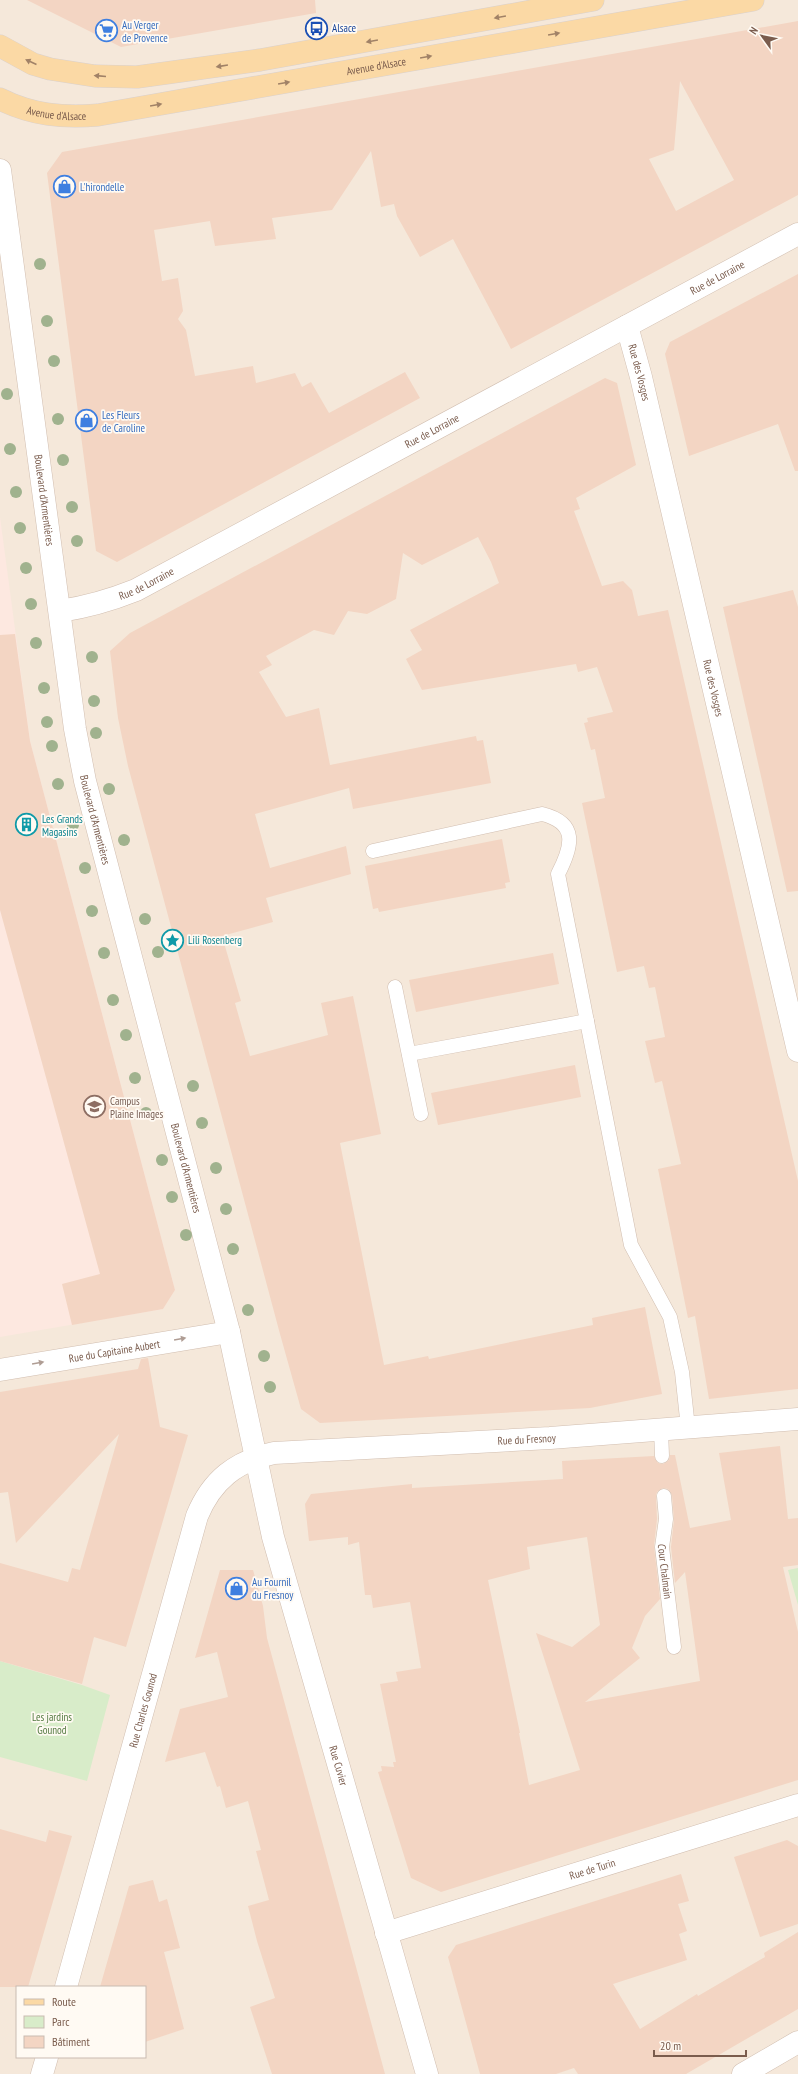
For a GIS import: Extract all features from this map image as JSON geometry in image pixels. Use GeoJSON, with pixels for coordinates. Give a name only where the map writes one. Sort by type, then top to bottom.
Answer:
{"type":"FeatureCollection","features":[{"type":"Feature","properties":{"kind":"main road"},"geometry":{"type":"LineString","coordinates":[[0,46],[33,64],[50,69],[95,76],[137,77],[260,60],[593,0]]}},
{"type":"Feature","properties":{"kind":"main road","name":"Avenue d'Alsace"},"geometry":{"type":"LineString","coordinates":[[0,98],[35,112],[51,116],[98,115],[753,0]]}},
{"type":"Feature","properties":{"kind":"street","name":"Boulevard d'Armentières"},"geometry":{"type":"LineString","coordinates":[[0,170],[7,282],[60,611],[75,729],[85,781],[229,1332],[254,1457]]}},
{"type":"Feature","properties":{"kind":"street","name":"Rue de Lorraine"},"geometry":{"type":"LineString","coordinates":[[60,611],[88,607],[113,600],[136,590],[798,234]]}},
{"type":"Feature","properties":{"kind":"street","name":"Rue des Vosges"},"geometry":{"type":"LineString","coordinates":[[627,326],[641,377],[798,1051]]}},
{"type":"Feature","properties":{"kind":"street","name":"Rue du Capitaine Aubert"},"geometry":{"type":"LineString","coordinates":[[0,1370],[229,1332]]}},
{"type":"Feature","properties":{"kind":"street","name":"Rue du Fresnoy"},"geometry":{"type":"LineString","coordinates":[[254,1457],[274,1453],[660,1430],[798,1419]]}},
{"type":"Feature","properties":{"kind":"street","name":"Rue Cuvier"},"geometry":{"type":"LineString","coordinates":[[254,1457],[273,1537],[427,2074]]}},
{"type":"Feature","properties":{"kind":"street","name":"Rue Charles Gounod"},"geometry":{"type":"LineString","coordinates":[[66,1986],[197,1516],[210,1491],[224,1476],[238,1465],[254,1457]]}},
{"type":"Feature","properties":{"kind":"street","name":"Rue de Turin"},"geometry":{"type":"LineString","coordinates":[[386,1933],[798,1805]]}},
{"type":"Feature","properties":{"kind":"street"},"geometry":{"type":"LineString","coordinates":[[743,2074],[798,2042]]}},
{"type":"Feature","properties":{"kind":"street"},"geometry":{"type":"LineString","coordinates":[[42,2074],[47,2058]]}},
{"type":"Feature","properties":{"kind":"lane"},"geometry":{"type":"LineString","coordinates":[[373,851],[542,814],[554,817],[568,833],[570,845],[568,855],[558,874],[631,1246],[670,1317],[682,1372],[688,1428]]}},
{"type":"Feature","properties":{"kind":"lane"},"geometry":{"type":"LineString","coordinates":[[395,987],[421,1114]]}},
{"type":"Feature","properties":{"kind":"lane"},"geometry":{"type":"LineString","coordinates":[[409,1054],[587,1021]]}},
{"type":"Feature","properties":{"kind":"lane"},"geometry":{"type":"LineString","coordinates":[[660,1430],[662,1456]]}},
{"type":"Feature","properties":{"kind":"lane","name":"Cour Chalmain"},"geometry":{"type":"LineString","coordinates":[[664,1496],[666,1519],[662,1548],[674,1647]]}},
{"type":"Feature","properties":{"kind":"shaded area"},"geometry":{"type":"Polygon","coordinates":[[[0,0],[798,0],[798,2074],[0,2074],[0,0]]]}},
{"type":"Feature","properties":{"kind":"shaded area"},"geometry":{"type":"Polygon","coordinates":[[[0,517],[30,741],[175,1290],[163,1309],[0,1337],[0,517]]]}},
{"type":"Feature","properties":{"kind":"green space"},"geometry":{"type":"Polygon","coordinates":[[[798,1568],[798,1605],[788,1570],[798,1568]]]}},
{"type":"Feature","properties":{"kind":"green space","name":"Les jardins Gounod"},"geometry":{"type":"Polygon","coordinates":[[[0,1661],[82,1685],[110,1695],[87,1781],[0,1757],[0,1661]]]}},
{"type":"Feature","properties":{"kind":"building"},"geometry":{"type":"Polygon","coordinates":[[[27,0],[315,0],[316,13],[121,47],[27,0]]]}},
{"type":"Feature","properties":{"kind":"building"},"geometry":{"type":"Polygon","coordinates":[[[798,21],[798,195],[511,349],[453,239],[420,257],[397,216],[394,204],[381,207],[371,151],[332,210],[272,218],[276,239],[215,246],[210,221],[154,230],[162,281],[178,278],[183,311],[178,319],[186,330],[195,376],[253,366],[256,383],[295,373],[302,387],[311,382],[329,413],[405,372],[420,398],[117,562],[96,551],[47,173],[62,152],[798,21]],[[680,81],[674,150],[649,159],[676,211],[734,180],[680,81]]]}},
{"type":"Feature","properties":{"kind":"building"},"geometry":{"type":"Polygon","coordinates":[[[798,274],[798,471],[795,471],[778,424],[689,456],[665,354],[670,342],[798,274]]]}},
{"type":"Feature","properties":{"kind":"building"},"geometry":{"type":"Polygon","coordinates":[[[605,378],[617,383],[636,465],[576,498],[580,509],[574,511],[602,586],[623,581],[632,590],[638,616],[668,610],[798,1181],[798,1389],[709,1399],[695,1316],[688,1318],[658,1169],[681,1164],[662,1081],[655,1083],[645,1041],[665,1037],[655,987],[649,988],[644,966],[617,972],[582,803],[605,798],[595,749],[591,750],[584,723],[588,722],[587,718],[613,712],[597,667],[578,672],[576,664],[422,690],[406,659],[422,650],[410,630],[499,583],[491,562],[478,537],[422,565],[403,553],[396,599],[367,614],[348,611],[334,635],[314,630],[266,656],[272,665],[259,672],[286,717],[319,708],[330,765],[476,736],[477,741],[483,740],[491,783],[353,809],[349,788],[255,814],[270,868],[346,846],[351,874],[266,898],[273,922],[222,936],[241,1001],[235,1003],[250,1056],[328,1035],[321,1003],[353,996],[381,1134],[340,1143],[384,1365],[428,1356],[429,1359],[593,1325],[592,1318],[645,1307],[662,1394],[590,1408],[320,1423],[301,1409],[280,1334],[128,766],[118,718],[110,651],[130,633],[605,378]]]}},
{"type":"Feature","properties":{"kind":"building"},"geometry":{"type":"Polygon","coordinates":[[[793,590],[798,607],[798,891],[787,892],[723,607],[793,590]]]}},
{"type":"Feature","properties":{"kind":"building","name":"Les Grands Magasins"},"geometry":{"type":"Polygon","coordinates":[[[15,634],[30,741],[175,1290],[163,1309],[72,1325],[62,1284],[100,1274],[0,910],[0,635],[15,634]]]}},
{"type":"Feature","properties":{"kind":"building"},"geometry":{"type":"Polygon","coordinates":[[[502,839],[510,882],[505,883],[506,888],[379,912],[378,908],[373,909],[365,866],[502,839]]]}},
{"type":"Feature","properties":{"kind":"building"},"geometry":{"type":"Polygon","coordinates":[[[553,953],[559,984],[416,1012],[409,980],[553,953]]]}},
{"type":"Feature","properties":{"kind":"building"},"geometry":{"type":"Polygon","coordinates":[[[575,1065],[581,1097],[438,1125],[431,1093],[575,1065]]]}},
{"type":"Feature","properties":{"kind":"building"},"geometry":{"type":"Polygon","coordinates":[[[148,1358],[160,1427],[188,1435],[126,1647],[94,1637],[82,1684],[0,1661],[0,1563],[68,1582],[72,1568],[80,1570],[119,1434],[16,1543],[8,1492],[0,1493],[0,1392],[138,1369],[141,1359],[148,1358]]]}},
{"type":"Feature","properties":{"kind":"building"},"geometry":{"type":"Polygon","coordinates":[[[780,1446],[788,1519],[798,1518],[798,1565],[783,1567],[798,1632],[798,1780],[441,1892],[411,1878],[378,1772],[382,1771],[381,1766],[394,1767],[393,1762],[396,1762],[380,1684],[398,1681],[396,1672],[421,1668],[410,1602],[373,1608],[371,1595],[365,1595],[359,1542],[348,1545],[348,1537],[309,1541],[305,1504],[311,1494],[412,1484],[412,1488],[563,1479],[562,1461],[654,1456],[658,1463],[663,1464],[669,1460],[670,1455],[675,1455],[690,1528],[731,1520],[719,1453],[780,1446]],[[663,1488],[657,1492],[656,1496],[657,1519],[654,1546],[660,1599],[645,1616],[632,1648],[640,1658],[585,1702],[700,1681],[685,1572],[675,1583],[671,1547],[674,1520],[672,1495],[668,1489],[663,1488]],[[587,1537],[527,1547],[530,1569],[488,1580],[520,1733],[529,1785],[580,1770],[536,1633],[572,1647],[600,1625],[587,1537]]]}},
{"type":"Feature","properties":{"kind":"building"},"geometry":{"type":"Polygon","coordinates":[[[220,1570],[253,1570],[263,1606],[267,1638],[385,2074],[272,2074],[250,2007],[275,1998],[257,1941],[248,1906],[269,1900],[256,1851],[261,1850],[248,1801],[226,1808],[220,1786],[217,1787],[205,1752],[165,1762],[180,1709],[228,1697],[217,1652],[195,1658],[220,1570]]]}},
{"type":"Feature","properties":{"kind":"building"},"geometry":{"type":"Polygon","coordinates":[[[0,1829],[46,1842],[49,1830],[72,1836],[28,1986],[0,1987],[0,1829]]]}},
{"type":"Feature","properties":{"kind":"building"},"geometry":{"type":"Polygon","coordinates":[[[787,1840],[798,1846],[798,1924],[760,1937],[734,1857],[787,1840]]]}},
{"type":"Feature","properties":{"kind":"building"},"geometry":{"type":"Polygon","coordinates":[[[681,1874],[689,1901],[678,1904],[687,1931],[679,1934],[687,1960],[613,1984],[640,2029],[697,1994],[698,1996],[765,1957],[764,1953],[798,1932],[798,2009],[686,2074],[578,2074],[574,2068],[556,2074],[480,2074],[448,1957],[456,1945],[681,1874]]]}},
{"type":"Feature","properties":{"kind":"building"},"geometry":{"type":"Polygon","coordinates":[[[153,1880],[159,1902],[167,1899],[180,1948],[164,1952],[184,2029],[146,2042],[146,1986],[100,1986],[129,1886],[153,1880]]]}},
{"type":"Feature","properties":{"kind":"place","name":"Alsace"},"geometry":{"type":"Point","coordinates":[317,28]}},
{"type":"Feature","properties":{"kind":"place","name":"Au Verger de Provence"},"geometry":{"type":"Point","coordinates":[107,31]}},
{"type":"Feature","properties":{"kind":"place","name":"L'hirondelle"},"geometry":{"type":"Point","coordinates":[64,187]}},
{"type":"Feature","properties":{"kind":"place","name":"Les Fleurs de Caroline"},"geometry":{"type":"Point","coordinates":[86,421]}},
{"type":"Feature","properties":{"kind":"place","name":"Les Grands Magasins"},"geometry":{"type":"Point","coordinates":[26,825]}},
{"type":"Feature","properties":{"kind":"place","name":"Lili Rosenberg"},"geometry":{"type":"Point","coordinates":[173,940]}},
{"type":"Feature","properties":{"kind":"place","name":"Campus Plaine Images"},"geometry":{"type":"Point","coordinates":[95,1107]}},
{"type":"Feature","properties":{"kind":"place","name":"Au Fournil du Fresnoy"},"geometry":{"type":"Point","coordinates":[236,1588]}}]}
